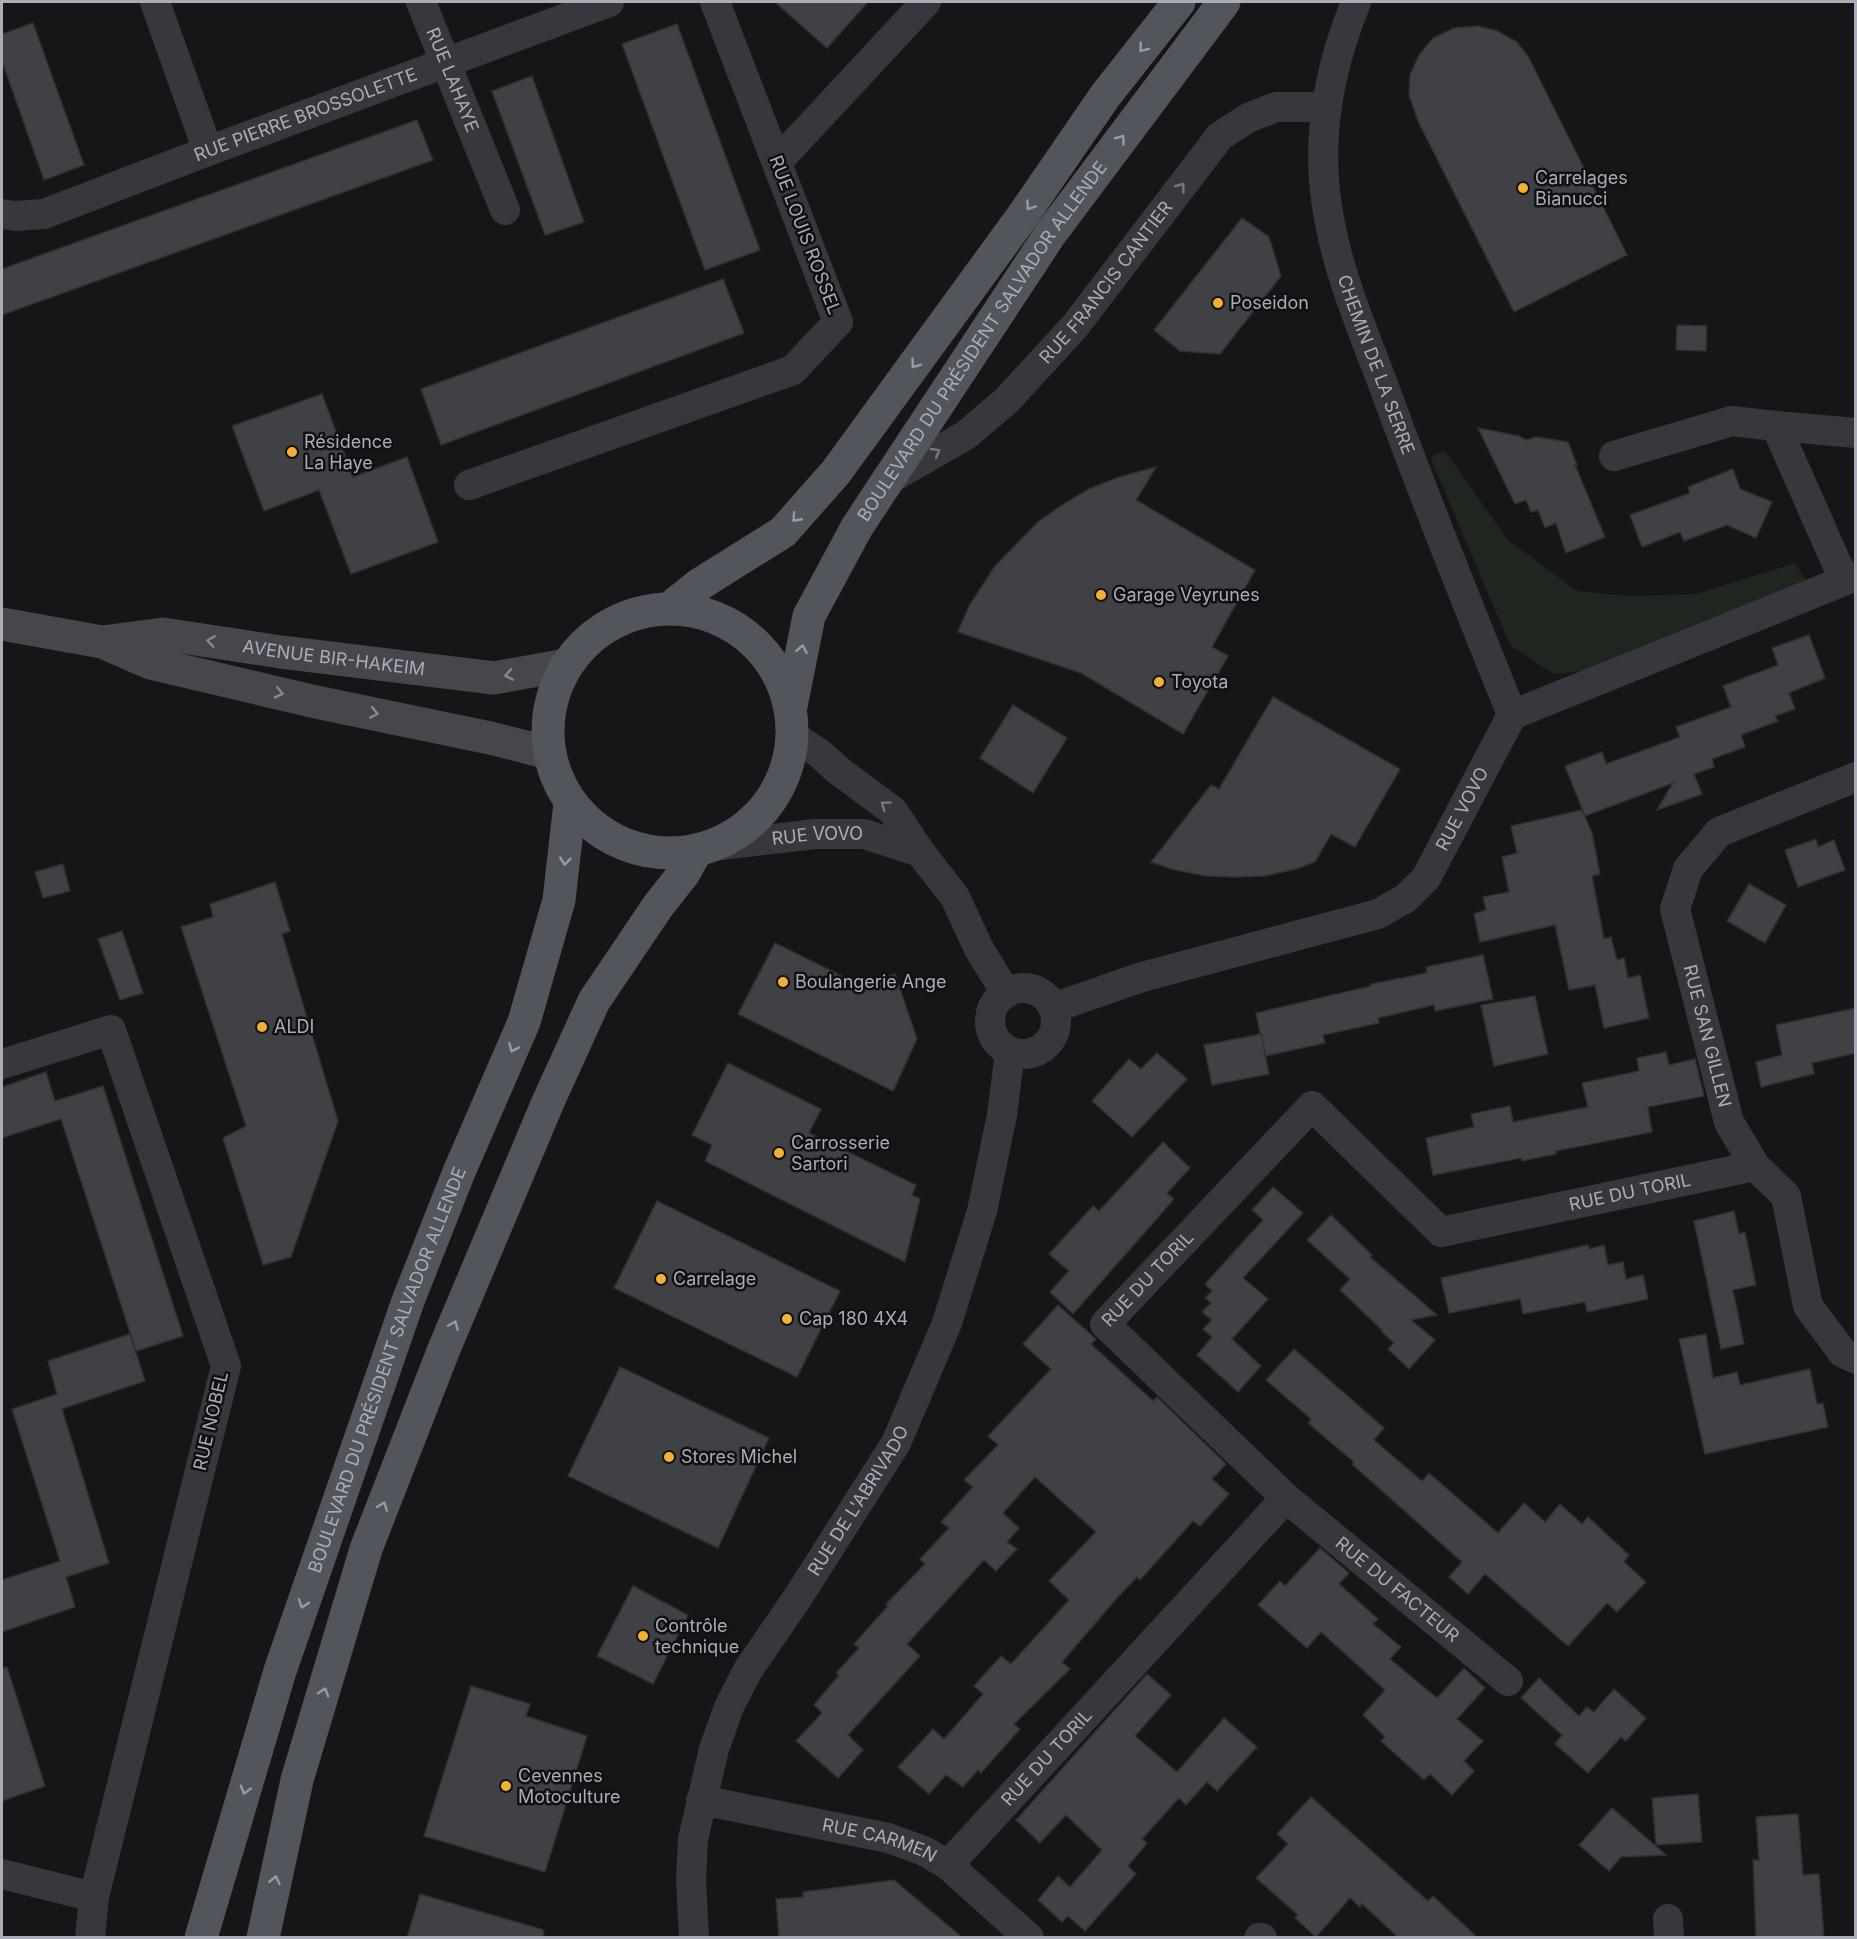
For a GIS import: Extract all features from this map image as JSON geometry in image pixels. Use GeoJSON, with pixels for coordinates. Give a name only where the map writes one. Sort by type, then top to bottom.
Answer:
{"type":"FeatureCollection","features":[{"type":"Feature","properties":{"kind":"main road","name":"BOULEVARD DU PRÉSIDENT SALVADOR ALLENDE"},"geometry":{"type":"LineString","coordinates":[[670,608],[699,584],[783,532],[836,472],[1024,214],[1105,96],[1179,2]]}},
{"type":"Feature","properties":{"kind":"main road","name":"BOULEVARD DU PRÉSIDENT SALVADOR ALLENDE"},"geometry":{"type":"LineString","coordinates":[[705,848],[754,821],[782,782],[809,616],[857,527],[1051,233],[1224,2]]}},
{"type":"Feature","properties":{"kind":"main road"},"geometry":{"type":"LineString","coordinates":[[705,848],[649,852],[605,835],[570,803],[557,780],[549,753],[549,707],[566,665],[594,634],[630,615],[670,608],[724,621],[767,656],[792,721]]}},
{"type":"Feature","properties":{"kind":"main road","name":"AVENUE BIR-HAKEIM"},"geometry":{"type":"LineString","coordinates":[[2,624],[102,642],[150,663],[549,753]]}},
{"type":"Feature","properties":{"kind":"main road","name":"AVENUE BIR-HAKEIM"},"geometry":{"type":"LineString","coordinates":[[102,642],[163,634],[280,652],[494,678],[566,665]]}},
{"type":"Feature","properties":{"kind":"main road","name":"BOULEVARD DU PRÉSIDENT SALVADOR ALLENDE"},"geometry":{"type":"LineString","coordinates":[[201,1938],[280,1671],[408,1301],[459,1172],[524,1022],[559,900],[570,803]]}},
{"type":"Feature","properties":{"kind":"main road"},"geometry":{"type":"LineString","coordinates":[[263,1938],[297,1780],[366,1549],[444,1349],[548,1102],[594,1001],[658,906],[705,848]]}},
{"type":"Feature","properties":{"kind":"street"},"geometry":{"type":"LineString","coordinates":[[155,2],[208,150]]}},
{"type":"Feature","properties":{"kind":"street","name":"RUE LAHAYE"},"geometry":{"type":"LineString","coordinates":[[421,2],[505,210]]}},
{"type":"Feature","properties":{"kind":"street","name":"RUE PIERRE BROSSOLETTE"},"geometry":{"type":"LineString","coordinates":[[2,214],[15,216],[44,214],[208,150],[609,2]]}},
{"type":"Feature","properties":{"kind":"street","name":"RUE LOUIS ROSSEL"},"geometry":{"type":"LineString","coordinates":[[469,484],[793,370],[838,322],[715,2]]}},
{"type":"Feature","properties":{"kind":"street"},"geometry":{"type":"LineString","coordinates":[[777,162],[926,2]]}},
{"type":"Feature","properties":{"kind":"street","name":"CHEMIN DE LA SERRE"},"geometry":{"type":"LineString","coordinates":[[1356,2],[1343,34],[1326,107],[1323,142],[1327,206],[1342,275],[1410,459],[1512,714]]}},
{"type":"Feature","properties":{"kind":"street","name":"RUE FRANCIS CANTIER"},"geometry":{"type":"LineString","coordinates":[[886,481],[966,435],[1007,400],[1075,326],[1220,136],[1248,118],[1276,107],[1326,107]]}},
{"type":"Feature","properties":{"kind":"street"},"geometry":{"type":"LineString","coordinates":[[1614,456],[1732,421],[1856,433]]}},
{"type":"Feature","properties":{"kind":"street"},"geometry":{"type":"LineString","coordinates":[[1512,714],[1850,578],[1776,426]]}},
{"type":"Feature","properties":{"kind":"street","name":"RUE VOVO"},"geometry":{"type":"LineString","coordinates":[[1053,1008],[1142,977],[1378,914],[1406,898],[1426,878],[1512,714]]}},
{"type":"Feature","properties":{"kind":"street"},"geometry":{"type":"LineString","coordinates":[[792,721],[819,753],[839,771],[893,811],[920,852],[955,897],[979,949],[1006,993]]}},
{"type":"Feature","properties":{"kind":"street","name":"RUE SAN GILLEN"},"geometry":{"type":"LineString","coordinates":[[1856,777],[1719,832],[1688,869],[1675,909],[1729,1122],[1755,1166],[1786,1196],[1808,1306],[1843,1353],[1856,1359]]}},
{"type":"Feature","properties":{"kind":"street","name":"RUE VOVO"},"geometry":{"type":"LineString","coordinates":[[705,848],[815,834],[864,834],[920,852]]}},
{"type":"Feature","properties":{"kind":"street"},"geometry":{"type":"LineString","coordinates":[[1016,989],[1038,992],[1047,998],[1053,1008],[1056,1018],[1055,1030],[1050,1040],[1042,1048],[1032,1053],[1010,1052],[1001,1046],[990,1029],[992,1008],[998,999],[1016,989]]}},
{"type":"Feature","properties":{"kind":"street","name":"RUE NOBEL"},"geometry":{"type":"LineString","coordinates":[[2,1064],[111,1030],[226,1366],[94,1897]]}},
{"type":"Feature","properties":{"kind":"street","name":"RUE DE L'ABRIVADO"},"geometry":{"type":"LineString","coordinates":[[694,1938],[693,1839],[714,1749],[748,1670],[798,1597],[896,1443],[947,1323],[982,1211],[1002,1115],[1010,1052]]}},
{"type":"Feature","properties":{"kind":"street","name":"RUE DU TORIL"},"geometry":{"type":"LineString","coordinates":[[948,1865],[1286,1498],[1105,1324],[1312,1106],[1441,1232],[1755,1166]]}},
{"type":"Feature","properties":{"kind":"street","name":"RUE DU FACTEUR"},"geometry":{"type":"LineString","coordinates":[[1286,1498],[1508,1681]]}},
{"type":"Feature","properties":{"kind":"street","name":"RUE CARMEN"},"geometry":{"type":"LineString","coordinates":[[701,1800],[888,1838],[924,1851],[948,1865],[1029,1938]]}},
{"type":"Feature","properties":{"kind":"street"},"geometry":{"type":"LineString","coordinates":[[2,1874],[94,1897],[90,1938]]}},
{"type":"Feature","properties":{"kind":"shaded area"},"geometry":{"type":"Polygon","coordinates":[[[1445,451],[1508,540],[1577,591],[1629,596],[1696,594],[1795,563],[1806,581],[1596,670],[1553,674],[1510,645],[1430,457],[1445,451]]]}},
{"type":"Feature","properties":{"kind":"building"},"geometry":{"type":"Polygon","coordinates":[[[775,2],[868,2],[827,48],[775,2]]]}},
{"type":"Feature","properties":{"kind":"building"},"geometry":{"type":"Polygon","coordinates":[[[33,23],[84,165],[44,180],[2,61],[2,34],[33,23]]]}},
{"type":"Feature","properties":{"kind":"building"},"geometry":{"type":"Polygon","coordinates":[[[677,24],[760,250],[705,270],[622,44],[677,24]]]}},
{"type":"Feature","properties":{"kind":"building","name":"Carrelages Bianucci"},"geometry":{"type":"Polygon","coordinates":[[[1478,26],[1497,31],[1517,42],[1529,58],[1627,255],[1514,312],[1418,121],[1409,95],[1410,75],[1419,55],[1433,38],[1454,28],[1478,26]]]}},
{"type":"Feature","properties":{"kind":"building"},"geometry":{"type":"Polygon","coordinates":[[[532,76],[584,222],[545,235],[492,91],[532,76]]]}},
{"type":"Feature","properties":{"kind":"building"},"geometry":{"type":"Polygon","coordinates":[[[417,120],[433,160],[2,315],[2,269],[417,120]]]}},
{"type":"Feature","properties":{"kind":"building","name":"Poseidon"},"geometry":{"type":"Polygon","coordinates":[[[1242,218],[1269,237],[1281,276],[1220,354],[1180,351],[1154,330],[1242,218]]]}},
{"type":"Feature","properties":{"kind":"building"},"geometry":{"type":"Polygon","coordinates":[[[723,279],[744,333],[441,445],[421,389],[723,279]]]}},
{"type":"Feature","properties":{"kind":"building"},"geometry":{"type":"Polygon","coordinates":[[[1677,325],[1707,326],[1706,351],[1676,350],[1677,325]]]}},
{"type":"Feature","properties":{"kind":"building"},"geometry":{"type":"Polygon","coordinates":[[[322,394],[353,477],[407,457],[438,542],[351,574],[319,490],[264,511],[232,426],[322,394]]]}},
{"type":"Feature","properties":{"kind":"building"},"geometry":{"type":"Polygon","coordinates":[[[1478,428],[1519,436],[1526,440],[1536,437],[1568,442],[1577,465],[1575,465],[1605,537],[1566,553],[1556,523],[1545,528],[1538,510],[1531,512],[1526,500],[1515,504],[1478,428]]]}},
{"type":"Feature","properties":{"kind":"building"},"geometry":{"type":"Polygon","coordinates":[[[1156,467],[1136,500],[1255,570],[1212,647],[1228,656],[1183,734],[1081,673],[958,632],[969,606],[995,566],[1038,522],[1089,489],[1119,477],[1156,467]]]}},
{"type":"Feature","properties":{"kind":"building"},"geometry":{"type":"Polygon","coordinates":[[[1733,469],[1740,489],[1772,502],[1756,538],[1727,525],[1684,541],[1680,532],[1642,547],[1630,515],[1690,493],[1688,487],[1733,469]]]}},
{"type":"Feature","properties":{"kind":"building"},"geometry":{"type":"Polygon","coordinates":[[[1809,635],[1825,678],[1789,693],[1795,709],[1775,716],[1778,721],[1741,735],[1745,747],[1712,759],[1714,767],[1694,774],[1702,794],[1657,810],[1673,783],[1585,816],[1565,766],[1602,752],[1606,764],[1680,737],[1676,727],[1731,707],[1723,686],[1778,665],[1772,648],[1809,635]]]}},
{"type":"Feature","properties":{"kind":"building"},"geometry":{"type":"Polygon","coordinates":[[[1273,697],[1400,769],[1355,847],[1331,834],[1315,862],[1264,876],[1206,876],[1175,870],[1151,862],[1211,785],[1219,789],[1273,697]]]}},
{"type":"Feature","properties":{"kind":"building"},"geometry":{"type":"Polygon","coordinates":[[[1013,705],[1067,738],[1033,793],[980,758],[1013,705]]]}},
{"type":"Feature","properties":{"kind":"building"},"geometry":{"type":"Polygon","coordinates":[[[1582,810],[1592,833],[1600,874],[1592,876],[1604,939],[1611,937],[1617,960],[1624,958],[1628,978],[1640,975],[1649,1018],[1604,1028],[1595,985],[1569,990],[1555,925],[1480,942],[1474,914],[1486,910],[1483,897],[1509,892],[1502,857],[1517,853],[1511,826],[1582,810]]]}},
{"type":"Feature","properties":{"kind":"building"},"geometry":{"type":"Polygon","coordinates":[[[1816,839],[1818,847],[1834,840],[1845,870],[1798,887],[1785,850],[1816,839]]]}},
{"type":"Feature","properties":{"kind":"building"},"geometry":{"type":"Polygon","coordinates":[[[63,864],[70,891],[43,898],[35,872],[63,864]]]}},
{"type":"Feature","properties":{"kind":"building","name":"ALDI"},"geometry":{"type":"Polygon","coordinates":[[[275,882],[290,931],[282,934],[338,1121],[291,1257],[263,1265],[223,1138],[246,1126],[181,927],[213,917],[210,904],[275,882]]]}},
{"type":"Feature","properties":{"kind":"building"},"geometry":{"type":"Polygon","coordinates":[[[1749,884],[1786,905],[1765,943],[1727,921],[1749,884]]]}},
{"type":"Feature","properties":{"kind":"building"},"geometry":{"type":"Polygon","coordinates":[[[122,931],[143,993],[120,1000],[98,939],[122,931]]]}},
{"type":"Feature","properties":{"kind":"building"},"geometry":{"type":"Polygon","coordinates":[[[775,943],[860,985],[895,974],[917,1039],[893,1091],[738,1014],[775,943]]]}},
{"type":"Feature","properties":{"kind":"building"},"geometry":{"type":"Polygon","coordinates":[[[1483,955],[1493,999],[1435,1011],[1434,1005],[1378,1018],[1379,1023],[1323,1035],[1325,1043],[1265,1056],[1256,1013],[1371,986],[1371,984],[1427,973],[1426,967],[1483,955]]]}},
{"type":"Feature","properties":{"kind":"building"},"geometry":{"type":"Polygon","coordinates":[[[1535,996],[1548,1054],[1494,1066],[1481,1005],[1535,996]]]}},
{"type":"Feature","properties":{"kind":"building"},"geometry":{"type":"Polygon","coordinates":[[[1856,1008],[1856,1053],[1812,1063],[1814,1074],[1761,1087],[1756,1062],[1782,1055],[1776,1025],[1856,1008]]]}},
{"type":"Feature","properties":{"kind":"building"},"geometry":{"type":"Polygon","coordinates":[[[1261,1034],[1269,1074],[1212,1085],[1204,1045],[1261,1034]]]}},
{"type":"Feature","properties":{"kind":"building"},"geometry":{"type":"Polygon","coordinates":[[[1666,1052],[1669,1065],[1695,1059],[1704,1096],[1648,1107],[1652,1132],[1556,1151],[1556,1154],[1522,1161],[1521,1158],[1433,1175],[1426,1138],[1474,1127],[1471,1114],[1510,1106],[1513,1122],[1588,1107],[1582,1083],[1639,1071],[1637,1058],[1666,1052]]]}},
{"type":"Feature","properties":{"kind":"building"},"geometry":{"type":"Polygon","coordinates":[[[1157,1053],[1187,1079],[1132,1137],[1092,1101],[1129,1059],[1141,1069],[1157,1053]]]}},
{"type":"Feature","properties":{"kind":"building","name":"Carrosserie Sartori"},"geometry":{"type":"Polygon","coordinates":[[[728,1063],[821,1109],[809,1133],[916,1185],[912,1195],[920,1199],[905,1262],[705,1161],[712,1145],[692,1135],[728,1063]]]}},
{"type":"Feature","properties":{"kind":"building"},"geometry":{"type":"Polygon","coordinates":[[[46,1072],[55,1101],[103,1086],[183,1336],[136,1351],[61,1119],[2,1138],[2,1087],[46,1072]]]}},
{"type":"Feature","properties":{"kind":"building"},"geometry":{"type":"Polygon","coordinates":[[[1163,1142],[1190,1168],[1167,1193],[1174,1199],[1073,1314],[1050,1292],[1069,1271],[1049,1254],[1093,1206],[1099,1211],[1163,1142]]]}},
{"type":"Feature","properties":{"kind":"building"},"geometry":{"type":"Polygon","coordinates":[[[1273,1187],[1303,1213],[1243,1278],[1268,1299],[1232,1339],[1261,1366],[1238,1392],[1197,1355],[1212,1337],[1203,1329],[1212,1320],[1202,1312],[1211,1303],[1205,1298],[1212,1291],[1205,1284],[1263,1220],[1252,1210],[1273,1187]]]}},
{"type":"Feature","properties":{"kind":"building"},"geometry":{"type":"Polygon","coordinates":[[[657,1201],[840,1291],[797,1377],[614,1288],[657,1201]]]}},
{"type":"Feature","properties":{"kind":"building"},"geometry":{"type":"Polygon","coordinates":[[[1734,1211],[1739,1234],[1745,1232],[1756,1285],[1733,1290],[1744,1344],[1721,1349],[1694,1221],[1734,1211]]]}},
{"type":"Feature","properties":{"kind":"building"},"geometry":{"type":"Polygon","coordinates":[[[1331,1215],[1372,1255],[1370,1257],[1437,1315],[1411,1320],[1435,1340],[1409,1369],[1388,1349],[1394,1343],[1340,1290],[1350,1279],[1307,1240],[1331,1215]]]}},
{"type":"Feature","properties":{"kind":"building"},"geometry":{"type":"Polygon","coordinates":[[[1588,1245],[1589,1249],[1604,1245],[1608,1265],[1623,1262],[1626,1279],[1643,1275],[1648,1299],[1587,1312],[1585,1302],[1523,1314],[1520,1299],[1449,1313],[1441,1278],[1588,1245]]]}},
{"type":"Feature","properties":{"kind":"building"},"geometry":{"type":"Polygon","coordinates":[[[1058,1305],[1096,1339],[1091,1344],[1153,1401],[1157,1397],[1226,1464],[1212,1479],[1229,1494],[1200,1526],[1193,1521],[1140,1580],[1137,1577],[1117,1598],[1062,1662],[1070,1669],[1014,1724],[1020,1729],[981,1773],[978,1770],[963,1787],[946,1775],[929,1794],[898,1767],[933,1729],[944,1739],[983,1694],[974,1686],[1001,1656],[1011,1664],[1069,1600],[1049,1581],[1096,1532],[1035,1477],[1003,1513],[1019,1528],[1007,1542],[1017,1549],[996,1571],[984,1560],[907,1644],[920,1656],[848,1735],[863,1750],[838,1778],[796,1741],[822,1713],[814,1705],[839,1675],[836,1673],[859,1648],[854,1644],[888,1606],[886,1604],[925,1564],[920,1559],[949,1528],[941,1522],[973,1487],[964,1480],[998,1445],[988,1436],[1051,1369],[1023,1344],[1058,1305]]]}},
{"type":"Feature","properties":{"kind":"building"},"geometry":{"type":"Polygon","coordinates":[[[130,1334],[145,1381],[62,1409],[109,1563],[66,1577],[75,1607],[2,1632],[2,1580],[60,1561],[12,1409],[57,1394],[48,1361],[130,1334]]]}},
{"type":"Feature","properties":{"kind":"building"},"geometry":{"type":"Polygon","coordinates":[[[1706,1334],[1713,1378],[1737,1372],[1740,1385],[1810,1369],[1817,1404],[1823,1403],[1828,1427],[1705,1454],[1679,1339],[1706,1334]]]}},
{"type":"Feature","properties":{"kind":"building"},"geometry":{"type":"Polygon","coordinates":[[[1294,1349],[1384,1428],[1374,1440],[1422,1481],[1429,1473],[1498,1533],[1524,1503],[1545,1522],[1560,1504],[1582,1524],[1588,1517],[1629,1555],[1624,1562],[1646,1582],[1617,1612],[1607,1603],[1568,1646],[1485,1574],[1468,1594],[1449,1577],[1462,1562],[1352,1464],[1354,1462],[1308,1423],[1311,1419],[1266,1380],[1294,1349]]]}},
{"type":"Feature","properties":{"kind":"building","name":"Stores Michel"},"geometry":{"type":"Polygon","coordinates":[[[620,1367],[769,1438],[718,1548],[568,1476],[620,1367]]]}},
{"type":"Feature","properties":{"kind":"building"},"geometry":{"type":"Polygon","coordinates":[[[1320,1548],[1349,1573],[1339,1584],[1378,1619],[1373,1624],[1401,1647],[1390,1659],[1437,1698],[1464,1668],[1485,1688],[1457,1719],[1483,1741],[1464,1761],[1474,1771],[1452,1795],[1430,1774],[1424,1780],[1381,1741],[1385,1737],[1363,1715],[1385,1690],[1321,1632],[1307,1648],[1258,1605],[1280,1581],[1285,1586],[1320,1548]]]}},
{"type":"Feature","properties":{"kind":"building","name":"Contrôle technique"},"geometry":{"type":"Polygon","coordinates":[[[633,1586],[688,1615],[653,1684],[597,1656],[633,1586]]]}},
{"type":"Feature","properties":{"kind":"building"},"geometry":{"type":"Polygon","coordinates":[[[7,1667],[45,1786],[2,1801],[2,1668],[7,1667]]]}},
{"type":"Feature","properties":{"kind":"building"},"geometry":{"type":"Polygon","coordinates":[[[1147,1674],[1171,1695],[1135,1736],[1177,1772],[1224,1718],[1257,1747],[1217,1791],[1207,1782],[1186,1805],[1179,1798],[1142,1839],[1147,1843],[1128,1866],[1136,1874],[1085,1931],[1068,1916],[1062,1922],[1038,1900],[1058,1876],[1070,1887],[1102,1850],[1066,1815],[1040,1843],[1016,1820],[1147,1674]]]}},
{"type":"Feature","properties":{"kind":"building"},"geometry":{"type":"Polygon","coordinates":[[[1539,1678],[1579,1716],[1587,1707],[1594,1712],[1614,1689],[1646,1718],[1626,1741],[1621,1737],[1588,1773],[1555,1744],[1562,1735],[1521,1698],[1539,1678]]]}},
{"type":"Feature","properties":{"kind":"building","name":"Cevennes Motoculture"},"geometry":{"type":"Polygon","coordinates":[[[471,1686],[530,1704],[526,1716],[587,1736],[545,1872],[424,1836],[471,1686]]]}},
{"type":"Feature","properties":{"kind":"building"},"geometry":{"type":"Polygon","coordinates":[[[1698,1794],[1702,1842],[1656,1845],[1652,1798],[1698,1794]]]}},
{"type":"Feature","properties":{"kind":"building"},"geometry":{"type":"Polygon","coordinates":[[[1311,1797],[1428,1901],[1433,1896],[1478,1938],[1399,1938],[1362,1904],[1360,1907],[1350,1898],[1316,1937],[1295,1918],[1298,1915],[1256,1878],[1288,1844],[1277,1834],[1311,1797]]]}},
{"type":"Feature","properties":{"kind":"building"},"geometry":{"type":"Polygon","coordinates":[[[1612,1808],[1666,1855],[1621,1857],[1609,1871],[1579,1845],[1612,1808]]]}},
{"type":"Feature","properties":{"kind":"building"},"geometry":{"type":"Polygon","coordinates":[[[1798,1814],[1803,1875],[1819,1874],[1824,1938],[1756,1938],[1753,1860],[1759,1860],[1756,1817],[1798,1814]]]}},
{"type":"Feature","properties":{"kind":"building"},"geometry":{"type":"Polygon","coordinates":[[[894,1880],[963,1938],[779,1938],[776,1899],[803,1897],[803,1892],[894,1880]]]}},
{"type":"Feature","properties":{"kind":"building"},"geometry":{"type":"Polygon","coordinates":[[[420,1894],[544,1930],[543,1938],[407,1938],[420,1894]]]}},
{"type":"Feature","properties":{"kind":"place","name":"Carrelages Bianucci"},"geometry":{"type":"Point","coordinates":[1523,188]}},
{"type":"Feature","properties":{"kind":"place","name":"Poseidon"},"geometry":{"type":"Point","coordinates":[1218,303]}},
{"type":"Feature","properties":{"kind":"place","name":"Résidence La Haye"},"geometry":{"type":"Point","coordinates":[292,452]}},
{"type":"Feature","properties":{"kind":"place","name":"Garage Veyrunes"},"geometry":{"type":"Point","coordinates":[1101,595]}},
{"type":"Feature","properties":{"kind":"place","name":"Toyota"},"geometry":{"type":"Point","coordinates":[1159,682]}},
{"type":"Feature","properties":{"kind":"place","name":"Boulangerie Ange"},"geometry":{"type":"Point","coordinates":[783,982]}},
{"type":"Feature","properties":{"kind":"place","name":"ALDI"},"geometry":{"type":"Point","coordinates":[262,1027]}},
{"type":"Feature","properties":{"kind":"place","name":"Carrosserie Sartori"},"geometry":{"type":"Point","coordinates":[779,1153]}},
{"type":"Feature","properties":{"kind":"place","name":"Carrelage"},"geometry":{"type":"Point","coordinates":[661,1279]}},
{"type":"Feature","properties":{"kind":"place","name":"Cap 180 4X4"},"geometry":{"type":"Point","coordinates":[787,1319]}},
{"type":"Feature","properties":{"kind":"place","name":"Stores Michel"},"geometry":{"type":"Point","coordinates":[669,1457]}},
{"type":"Feature","properties":{"kind":"place","name":"Contrôle technique"},"geometry":{"type":"Point","coordinates":[643,1636]}},
{"type":"Feature","properties":{"kind":"place","name":"Cevennes Motoculture"},"geometry":{"type":"Point","coordinates":[506,1786]}}]}
